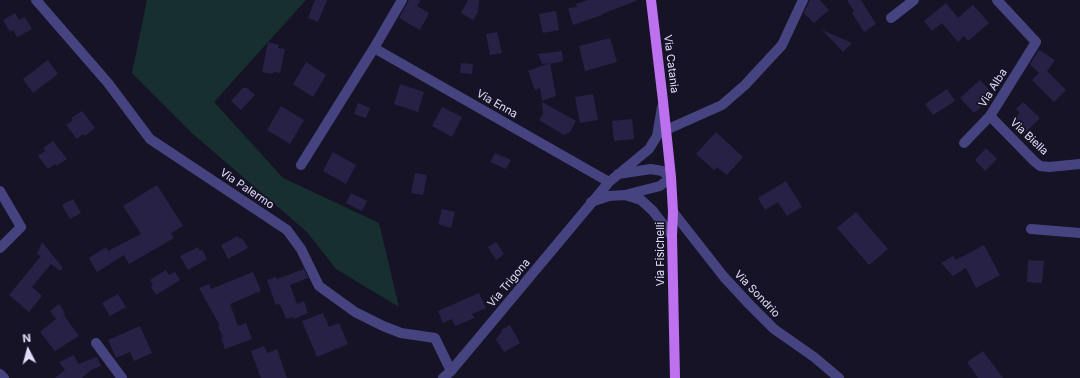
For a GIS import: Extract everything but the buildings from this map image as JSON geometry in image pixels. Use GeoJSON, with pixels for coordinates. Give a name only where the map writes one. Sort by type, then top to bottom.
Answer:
{"type":"FeatureCollection","features":[{"type":"Feature","properties":{"kind":"main road","name":"Via Catania"},"geometry":{"type":"LineString","coordinates":[[651,0],[666,130]]}},
{"type":"Feature","properties":{"kind":"main road","name":"Via Fisichelli"},"geometry":{"type":"LineString","coordinates":[[666,130],[673,212],[672,236],[675,378]]}},
{"type":"Feature","properties":{"kind":"street","name":"Via Palermo"},"geometry":{"type":"LineString","coordinates":[[36,0],[108,83],[150,139],[287,230],[302,249],[319,286],[355,312],[401,333],[435,338],[447,375]]}},
{"type":"Feature","properties":{"kind":"street"},"geometry":{"type":"LineString","coordinates":[[301,165],[402,0]]}},
{"type":"Feature","properties":{"kind":"street"},"geometry":{"type":"LineString","coordinates":[[666,130],[722,105],[745,85],[782,45],[803,0]]}},
{"type":"Feature","properties":{"kind":"street"},"geometry":{"type":"LineString","coordinates":[[891,18],[914,0]]}},
{"type":"Feature","properties":{"kind":"street","name":"Via Alba"},"geometry":{"type":"LineString","coordinates":[[964,143],[990,116],[1036,42],[997,0]]}},
{"type":"Feature","properties":{"kind":"street","name":"Via Enna"},"geometry":{"type":"LineString","coordinates":[[374,48],[612,178]]}},
{"type":"Feature","properties":{"kind":"street","name":"Via Trigona"},"geometry":{"type":"LineString","coordinates":[[447,375],[612,178],[649,149],[657,136],[663,101]]}},
{"type":"Feature","properties":{"kind":"street","name":"Via Biella"},"geometry":{"type":"LineString","coordinates":[[990,116],[1040,166],[1049,167],[1080,164]]}},
{"type":"Feature","properties":{"kind":"street"},"geometry":{"type":"LineString","coordinates":[[592,202],[609,196],[625,195],[660,186],[671,177],[662,171],[651,169],[612,178]]}},
{"type":"Feature","properties":{"kind":"street"},"geometry":{"type":"LineString","coordinates":[[0,191],[21,227],[0,248]]}},
{"type":"Feature","properties":{"kind":"street"},"geometry":{"type":"LineString","coordinates":[[625,195],[641,200],[653,211],[672,236]]}},
{"type":"Feature","properties":{"kind":"street","name":"Via Sondrio"},"geometry":{"type":"LineString","coordinates":[[673,212],[724,277],[774,329],[814,357],[839,378]]}},
{"type":"Feature","properties":{"kind":"street"},"geometry":{"type":"LineString","coordinates":[[1031,229],[1080,233]]}},
{"type":"Feature","properties":{"kind":"street"},"geometry":{"type":"LineString","coordinates":[[96,343],[122,378]]}},
{"type":"Feature","properties":{"kind":"street"},"geometry":{"type":"LineString","coordinates":[[0,374],[4,378]]}},
{"type":"Feature","properties":{"kind":"green space"},"geometry":{"type":"Polygon","coordinates":[[[147,0],[306,0],[214,102],[283,178],[379,223],[399,307],[336,269],[307,232],[193,134],[132,73],[147,0]]]}}]}
